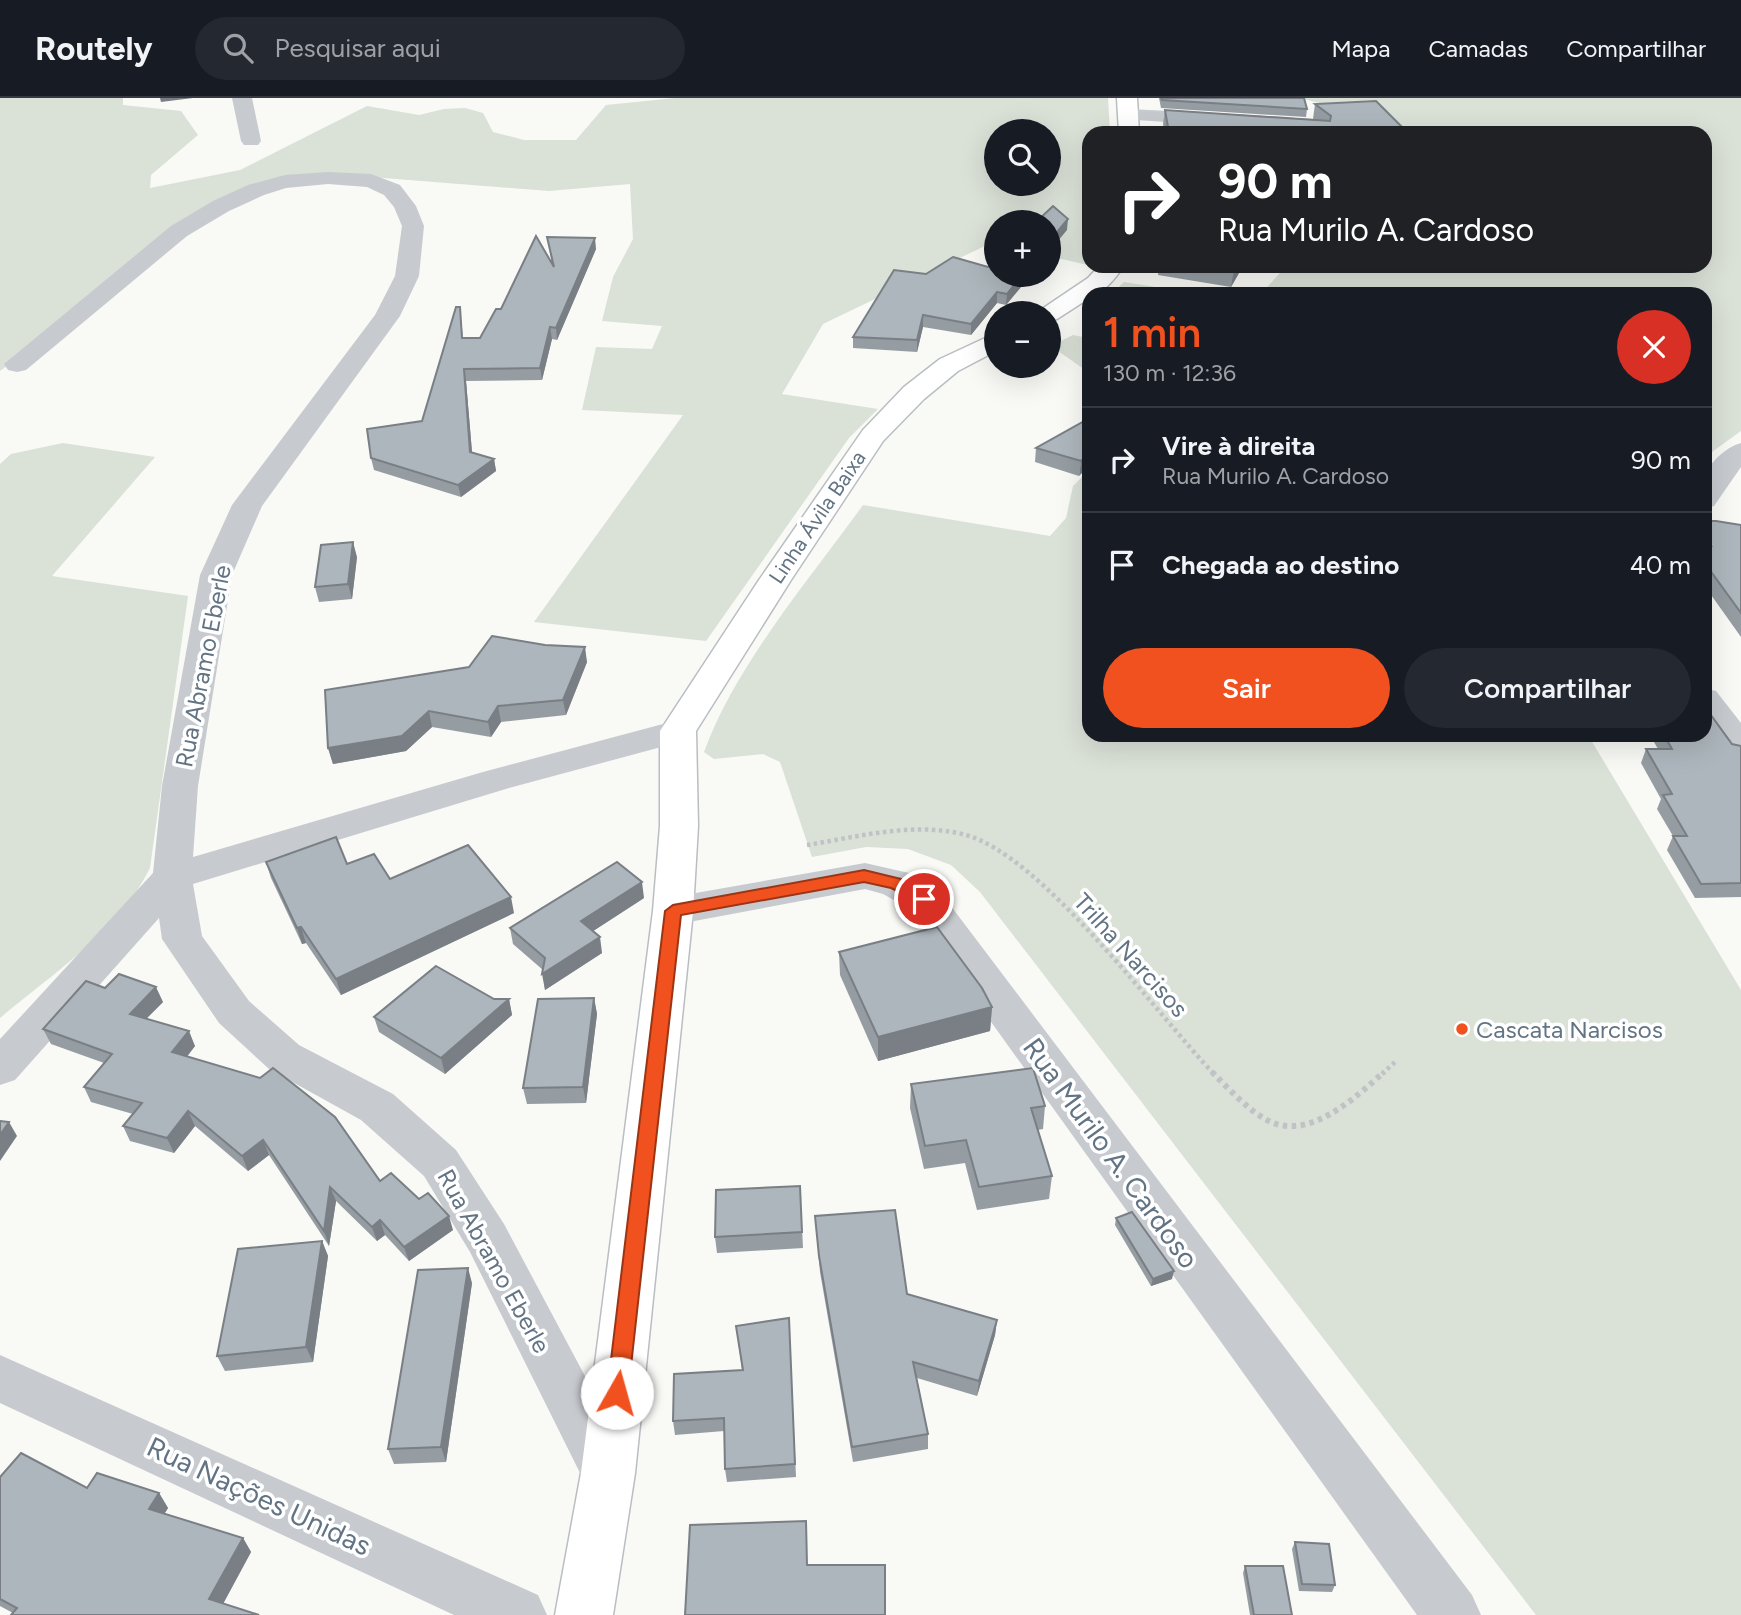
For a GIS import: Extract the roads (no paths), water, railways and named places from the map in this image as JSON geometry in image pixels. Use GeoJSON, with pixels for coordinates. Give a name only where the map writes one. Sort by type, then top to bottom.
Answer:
{"type":"FeatureCollection","features":[{"type":"Feature","properties":{"kind":"street"},"geometry":{"type":"LineString","coordinates":[[242,98],[251,141]]}},
{"type":"Feature","properties":{"kind":"street"},"geometry":{"type":"LineString","coordinates":[[1128,115],[1306,126]]}},
{"type":"Feature","properties":{"kind":"street","name":"Rua Abramo Eberle"},"geometry":{"type":"LineString","coordinates":[[17,364],[179,231],[220,206],[256,190],[285,182],[328,178],[371,181],[392,190],[405,206],[413,226],[407,276],[387,316],[247,505],[216,575],[180,786],[172,877],[183,939],[234,1012],[284,1057],[377,1107],[440,1163],[487,1238],[608,1473]]}},
{"type":"Feature","properties":{"kind":"street"},"geometry":{"type":"LineString","coordinates":[[1091,287],[1106,273]]}},
{"type":"Feature","properties":{"kind":"street"},"geometry":{"type":"LineString","coordinates":[[1061,306],[1082,292]]}},
{"type":"Feature","properties":{"kind":"street","name":"Linha Ávila Baixa"},"geometry":{"type":"LineString","coordinates":[[678,731],[775,580],[873,436],[914,393],[949,365],[984,347]]}},
{"type":"Feature","properties":{"kind":"street"},"geometry":{"type":"LineString","coordinates":[[1712,508],[1732,460],[1741,452]]}},
{"type":"Feature","properties":{"kind":"street"},"geometry":{"type":"LineString","coordinates":[[1712,709],[1741,748]]}},
{"type":"Feature","properties":{"kind":"street"},"geometry":{"type":"LineString","coordinates":[[0,1068],[172,877],[496,780],[678,731],[678,825],[673,911],[608,1473],[584,1615]]}},
{"type":"Feature","properties":{"kind":"street","name":"Rua Murilo A. Cardoso"},"geometry":{"type":"LineString","coordinates":[[673,911],[864,876],[895,883],[924,899],[1452,1615]]}},
{"type":"Feature","properties":{"kind":"street","name":"Rua Nações Unidas"},"geometry":{"type":"LineString","coordinates":[[0,1378],[518,1615]]}},
{"type":"Feature","properties":{"kind":"place","name":"Cascata Narcisos"},"geometry":{"type":"Point","coordinates":[1462,1029]}}]}
